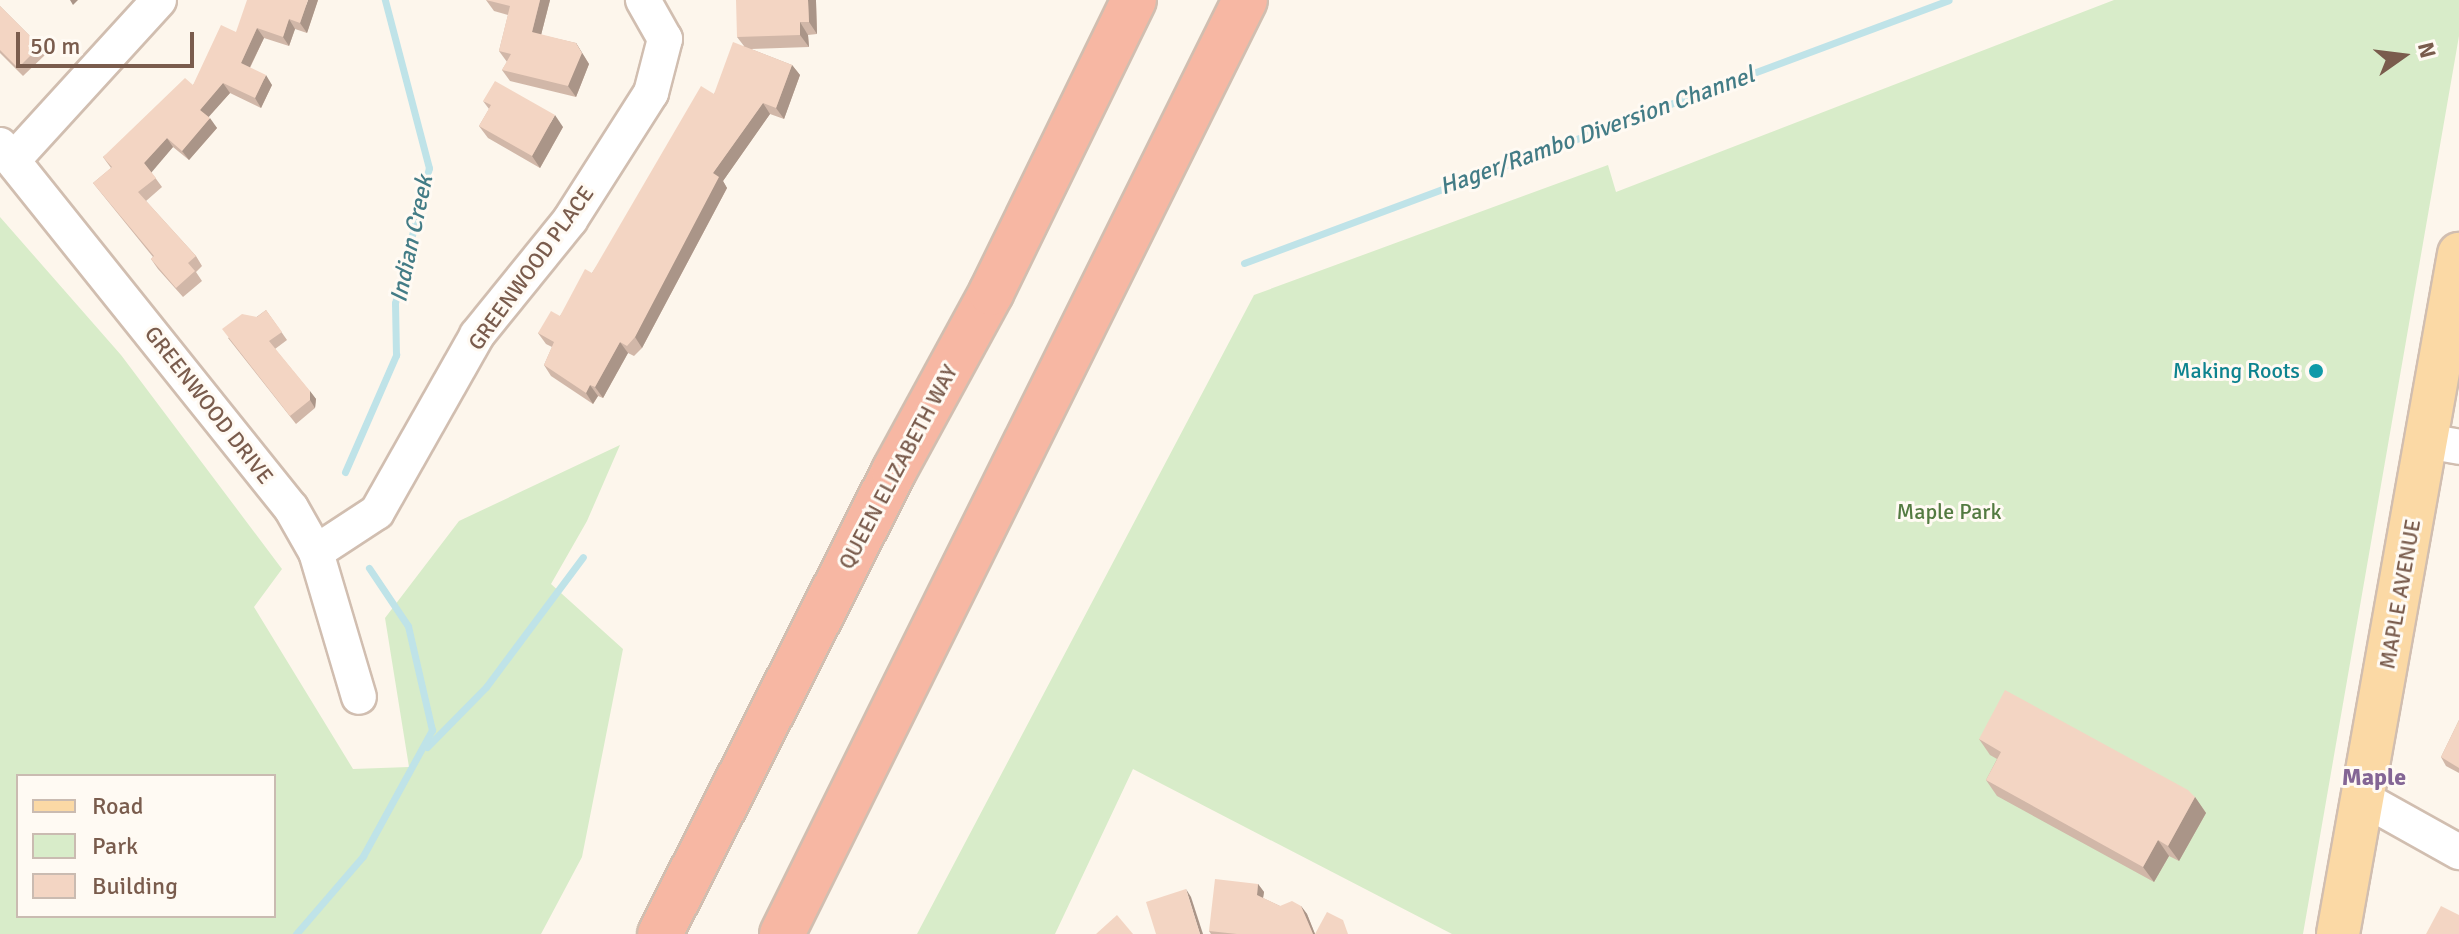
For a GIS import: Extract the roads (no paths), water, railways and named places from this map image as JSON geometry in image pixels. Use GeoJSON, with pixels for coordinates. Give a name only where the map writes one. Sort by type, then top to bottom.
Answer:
{"type":"FeatureCollection","features":[{"type":"Feature","properties":{"kind":"highway","name":"QUEEN ELIZABETH WAY"},"geometry":{"type":"LineString","coordinates":[[660,934],[894,471],[991,293],[1134,0]]}},
{"type":"Feature","properties":{"kind":"highway"},"geometry":{"type":"LineString","coordinates":[[782,934],[1245,0]]}},
{"type":"Feature","properties":{"kind":"main road","name":"MAPLE AVENUE"},"geometry":{"type":"LineString","coordinates":[[2338,934],[2364,799],[2443,444],[2459,254]]}},
{"type":"Feature","properties":{"kind":"street"},"geometry":{"type":"LineString","coordinates":[[7,152],[159,0]]}},
{"type":"Feature","properties":{"kind":"street","name":"GREENWOOD PLACE"},"geometry":{"type":"LineString","coordinates":[[316,552],[377,512],[477,335],[570,220],[651,93],[665,39],[643,0]]}},
{"type":"Feature","properties":{"kind":"street","name":"GREENWOOD DRIVE"},"geometry":{"type":"LineString","coordinates":[[7,152],[291,508],[316,552],[359,697]]}},
{"type":"Feature","properties":{"kind":"street"},"geometry":{"type":"LineString","coordinates":[[2364,799],[2459,852]]}},
{"type":"Feature","properties":{"kind":"waterway","name":"Indian Creek"},"geometry":{"type":"LineString","coordinates":[[345,472],[396,355],[395,303],[429,168],[385,0]]}},
{"type":"Feature","properties":{"kind":"waterway","name":"Hager/Rambo Diversion Channel"},"geometry":{"type":"LineString","coordinates":[[1244,263],[1949,0]]}},
{"type":"Feature","properties":{"kind":"waterway","name":"Hager/Rambo Diversion Channel"},"geometry":{"type":"LineString","coordinates":[[427,747],[486,687],[583,557]]}},
{"type":"Feature","properties":{"kind":"waterway","name":"Indian Creek"},"geometry":{"type":"LineString","coordinates":[[296,934],[363,856],[432,730],[408,626],[369,568]]}},
{"type":"Feature","properties":{"kind":"place","name":"Making Roots"},"geometry":{"type":"Point","coordinates":[2316,371]}},
{"type":"Feature","properties":{"kind":"district","name":"Maple"},"geometry":{"type":"Point","coordinates":[2374,778]}},
{"type":"Feature","properties":{"kind":"park label","name":"Maple Park"},"geometry":{"type":"Point","coordinates":[1949,512]}}]}
